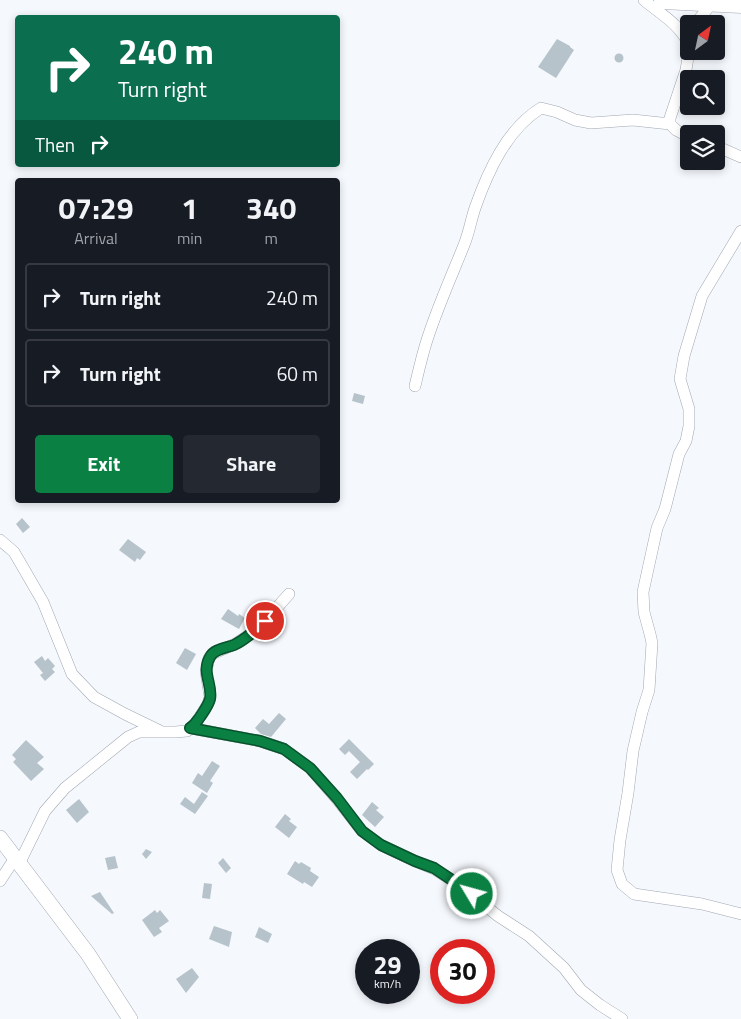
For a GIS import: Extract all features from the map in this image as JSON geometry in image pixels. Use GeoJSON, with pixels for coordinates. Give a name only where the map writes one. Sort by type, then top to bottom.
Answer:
{"type":"FeatureCollection","features":[{"type":"Feature","properties":{"kind":"highway"},"geometry":{"type":"LineString","coordinates":[[663,0],[741,4]]}},
{"type":"Feature","properties":{"kind":"main road"},"geometry":{"type":"LineString","coordinates":[[0,838],[88,954],[130,1019]]}},
{"type":"Feature","properties":{"kind":"street"},"geometry":{"type":"LineString","coordinates":[[644,0],[680,30]]}},
{"type":"Feature","properties":{"kind":"street"},"geometry":{"type":"LineString","coordinates":[[702,15],[713,2]]}},
{"type":"Feature","properties":{"kind":"street"},"geometry":{"type":"LineString","coordinates":[[670,124],[670,118],[688,60]]}},
{"type":"Feature","properties":{"kind":"street"},"geometry":{"type":"LineString","coordinates":[[415,386],[428,336],[465,242],[484,186],[498,156],[514,130],[530,114],[541,108],[557,112],[575,120],[591,123],[633,120],[670,124],[680,132]]}},
{"type":"Feature","properties":{"kind":"street"},"geometry":{"type":"LineString","coordinates":[[725,150],[741,157]]}},
{"type":"Feature","properties":{"kind":"street"},"geometry":{"type":"LineString","coordinates":[[741,231],[702,296],[684,356],[680,379],[689,409],[689,426],[686,441],[679,454],[665,509],[657,528],[644,585],[644,612],[652,644],[649,690],[633,751],[617,870],[622,884],[634,894],[702,904],[741,914]]}},
{"type":"Feature","properties":{"kind":"street"},"geometry":{"type":"LineString","coordinates":[[0,540],[14,552],[43,602],[72,674],[94,697],[162,732]]}},
{"type":"Feature","properties":{"kind":"street"},"geometry":{"type":"LineString","coordinates":[[0,881],[17,861],[45,812],[65,788],[128,737],[138,732],[175,732],[187,730],[194,726],[208,704],[210,697],[206,672],[209,658],[212,654],[235,644],[249,635],[265,621],[289,594]]}},
{"type":"Feature","properties":{"kind":"street"},"geometry":{"type":"LineString","coordinates":[[190,728],[260,741],[284,749],[310,768],[337,798],[362,831],[381,845],[434,868],[458,884],[498,916],[530,936],[564,968],[582,990],[600,1005],[622,1019]]}},
{"type":"Feature","properties":{"kind":"building"},"geometry":{"type":"Polygon","coordinates":[[[557,39],[574,50],[556,78],[538,67],[557,39]]]}},
{"type":"Feature","properties":{"kind":"building"},"geometry":{"type":"Polygon","coordinates":[[[619,54],[623,58],[619,62],[615,58],[619,54]]]}},
{"type":"Feature","properties":{"kind":"building"},"geometry":{"type":"Polygon","coordinates":[[[354,393],[365,396],[363,404],[352,401],[354,393]]]}},
{"type":"Feature","properties":{"kind":"building"},"geometry":{"type":"Polygon","coordinates":[[[22,518],[30,527],[23,533],[16,524],[22,518]]]}},
{"type":"Feature","properties":{"kind":"building"},"geometry":{"type":"Polygon","coordinates":[[[128,539],[146,552],[140,560],[137,558],[135,562],[119,550],[128,539]]]}},
{"type":"Feature","properties":{"kind":"building"},"geometry":{"type":"Polygon","coordinates":[[[228,609],[238,616],[239,614],[245,618],[239,629],[221,619],[228,609]]]}},
{"type":"Feature","properties":{"kind":"building"},"geometry":{"type":"Polygon","coordinates":[[[185,648],[196,654],[187,670],[176,663],[185,648]]]}},
{"type":"Feature","properties":{"kind":"building"},"geometry":{"type":"Polygon","coordinates":[[[42,656],[45,661],[48,658],[55,666],[52,669],[55,672],[45,681],[40,675],[43,673],[34,662],[42,656]]]}},
{"type":"Feature","properties":{"kind":"building"},"geometry":{"type":"Polygon","coordinates":[[[279,713],[286,719],[271,737],[261,734],[255,728],[263,719],[269,724],[279,713]]]}},
{"type":"Feature","properties":{"kind":"building"},"geometry":{"type":"Polygon","coordinates":[[[349,739],[374,764],[357,779],[350,772],[360,762],[349,751],[345,755],[339,749],[349,739]]]}},
{"type":"Feature","properties":{"kind":"building"},"geometry":{"type":"Polygon","coordinates":[[[26,740],[44,757],[37,763],[44,769],[31,781],[13,762],[16,759],[12,755],[26,740]]]}},
{"type":"Feature","properties":{"kind":"building"},"geometry":{"type":"Polygon","coordinates":[[[212,761],[220,766],[210,781],[213,783],[207,793],[192,783],[198,773],[202,776],[212,761]]]}},
{"type":"Feature","properties":{"kind":"building"},"geometry":{"type":"Polygon","coordinates":[[[202,792],[208,796],[195,814],[180,804],[185,797],[194,804],[202,792]]]}},
{"type":"Feature","properties":{"kind":"building"},"geometry":{"type":"Polygon","coordinates":[[[79,799],[89,812],[77,823],[66,810],[79,799]]]}},
{"type":"Feature","properties":{"kind":"building"},"geometry":{"type":"Polygon","coordinates":[[[372,802],[379,808],[376,810],[384,817],[375,827],[362,815],[372,802]]]}},
{"type":"Feature","properties":{"kind":"building"},"geometry":{"type":"Polygon","coordinates":[[[285,814],[291,819],[289,821],[297,827],[289,838],[275,827],[285,814]]]}},
{"type":"Feature","properties":{"kind":"building"},"geometry":{"type":"Polygon","coordinates":[[[146,849],[152,852],[146,859],[142,854],[146,849]]]}},
{"type":"Feature","properties":{"kind":"building"},"geometry":{"type":"Polygon","coordinates":[[[115,856],[118,868],[108,870],[105,858],[115,856]]]}},
{"type":"Feature","properties":{"kind":"building"},"geometry":{"type":"Polygon","coordinates":[[[223,858],[231,868],[226,873],[218,863],[223,858]]]}},
{"type":"Feature","properties":{"kind":"building"},"geometry":{"type":"Polygon","coordinates":[[[295,861],[311,868],[310,871],[319,877],[312,887],[287,874],[295,861]]]}},
{"type":"Feature","properties":{"kind":"building"},"geometry":{"type":"Polygon","coordinates":[[[204,883],[212,884],[210,899],[202,898],[204,883]]]}},
{"type":"Feature","properties":{"kind":"building"},"geometry":{"type":"Polygon","coordinates":[[[100,892],[114,913],[112,914],[91,896],[100,892]]]}},
{"type":"Feature","properties":{"kind":"building"},"geometry":{"type":"Polygon","coordinates":[[[155,910],[157,913],[160,910],[169,921],[159,928],[162,932],[154,937],[142,920],[155,910]]]}},
{"type":"Feature","properties":{"kind":"building"},"geometry":{"type":"Polygon","coordinates":[[[214,926],[232,932],[229,947],[209,939],[214,926]]]}},
{"type":"Feature","properties":{"kind":"building"},"geometry":{"type":"Polygon","coordinates":[[[259,927],[272,934],[268,943],[255,937],[259,927]]]}},
{"type":"Feature","properties":{"kind":"building"},"geometry":{"type":"Polygon","coordinates":[[[192,968],[199,977],[186,993],[176,979],[192,968]]]}},
{"type":"Feature","properties":{"kind":"route"},"geometry":{"type":"LineString","coordinates":[[265,621],[249,635],[235,644],[217,651],[209,658],[206,672],[210,697],[202,714],[194,726],[190,728],[260,741],[284,749],[310,768],[337,798],[362,831],[381,845],[434,868],[472,894]]}}]}
